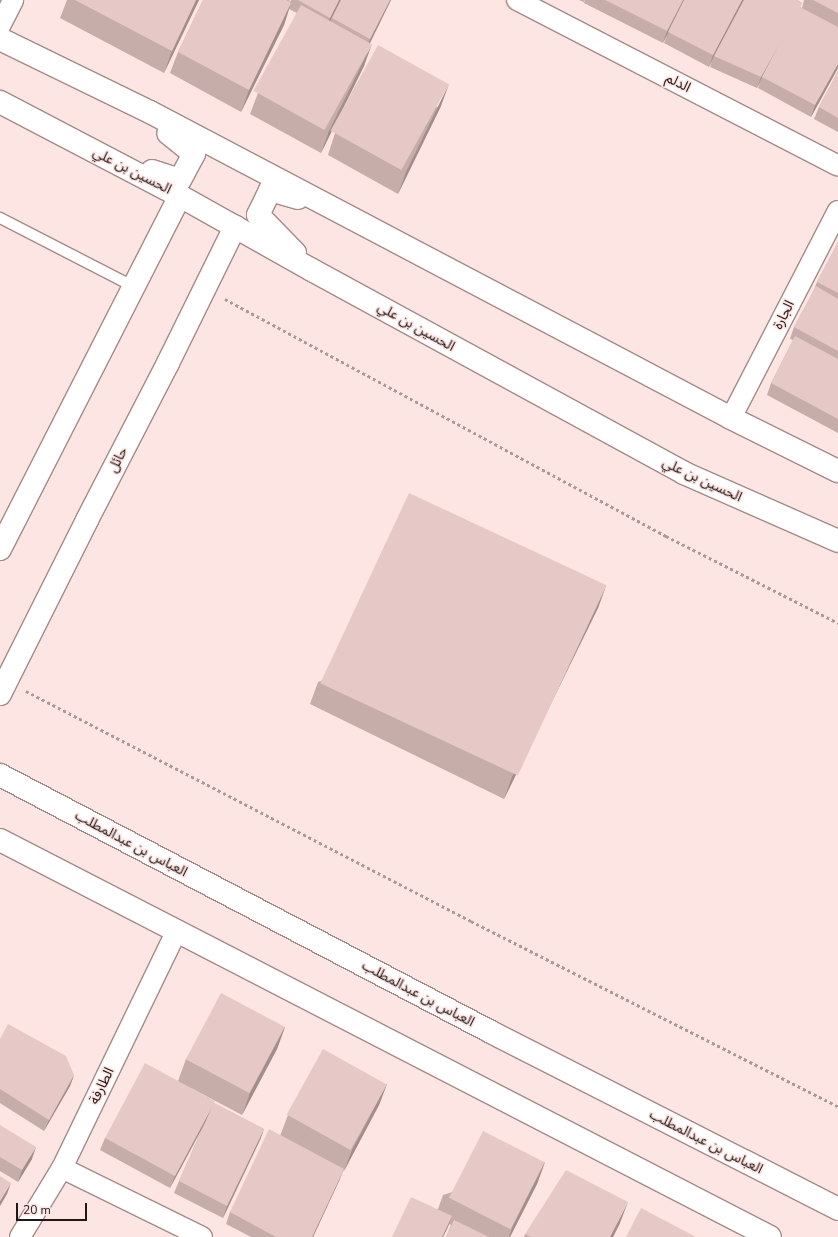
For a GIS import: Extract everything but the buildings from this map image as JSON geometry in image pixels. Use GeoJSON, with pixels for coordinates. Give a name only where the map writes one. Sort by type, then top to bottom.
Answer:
{"type":"FeatureCollection","features":[{"type":"Feature","properties":{"kind":"street"},"geometry":{"type":"LineString","coordinates":[[0,26],[13,0]]}},
{"type":"Feature","properties":{"kind":"street","name":"الدلم"},"geometry":{"type":"LineString","coordinates":[[517,0],[838,166]]}},
{"type":"Feature","properties":{"kind":"street"},"geometry":{"type":"LineString","coordinates":[[0,39],[336,209],[731,418],[838,471]]}},
{"type":"Feature","properties":{"kind":"street","name":"الحسين بن علي"},"geometry":{"type":"LineString","coordinates":[[0,102],[180,196],[312,270],[684,473],[838,541]]}},
{"type":"Feature","properties":{"kind":"street"},"geometry":{"type":"LineString","coordinates":[[100,154],[180,180],[194,154],[129,103]]}},
{"type":"Feature","properties":{"kind":"street"},"geometry":{"type":"LineString","coordinates":[[312,270],[258,215],[270,190],[336,209]]}},
{"type":"Feature","properties":{"kind":"street"},"geometry":{"type":"LineString","coordinates":[[0,549],[180,196]]}},
{"type":"Feature","properties":{"kind":"street","name":"الجارة"},"geometry":{"type":"LineString","coordinates":[[731,418],[838,212]]}},
{"type":"Feature","properties":{"kind":"street","name":"حائل"},"geometry":{"type":"LineString","coordinates":[[0,694],[168,363],[235,227]]}},
{"type":"Feature","properties":{"kind":"street","name":"العباس بن عبدالمطلب"},"geometry":{"type":"LineString","coordinates":[[0,775],[489,1031],[838,1209]]}},
{"type":"Feature","properties":{"kind":"street"},"geometry":{"type":"LineString","coordinates":[[0,840],[770,1237]]}},
{"type":"Feature","properties":{"kind":"street","name":"الطارفة"},"geometry":{"type":"LineString","coordinates":[[20,1237],[62,1168],[176,930]]}},
{"type":"Feature","properties":{"kind":"street"},"geometry":{"type":"LineString","coordinates":[[62,1168],[202,1237]]}},
{"type":"Feature","properties":{"kind":"lane"},"geometry":{"type":"LineString","coordinates":[[0,218],[134,287]]}},
{"type":"Feature","properties":{"kind":"path"},"geometry":{"type":"LineString","coordinates":[[222,298],[666,536],[838,624]]}},
{"type":"Feature","properties":{"kind":"path"},"geometry":{"type":"LineString","coordinates":[[25,691],[471,921],[838,1106]]}}]}
